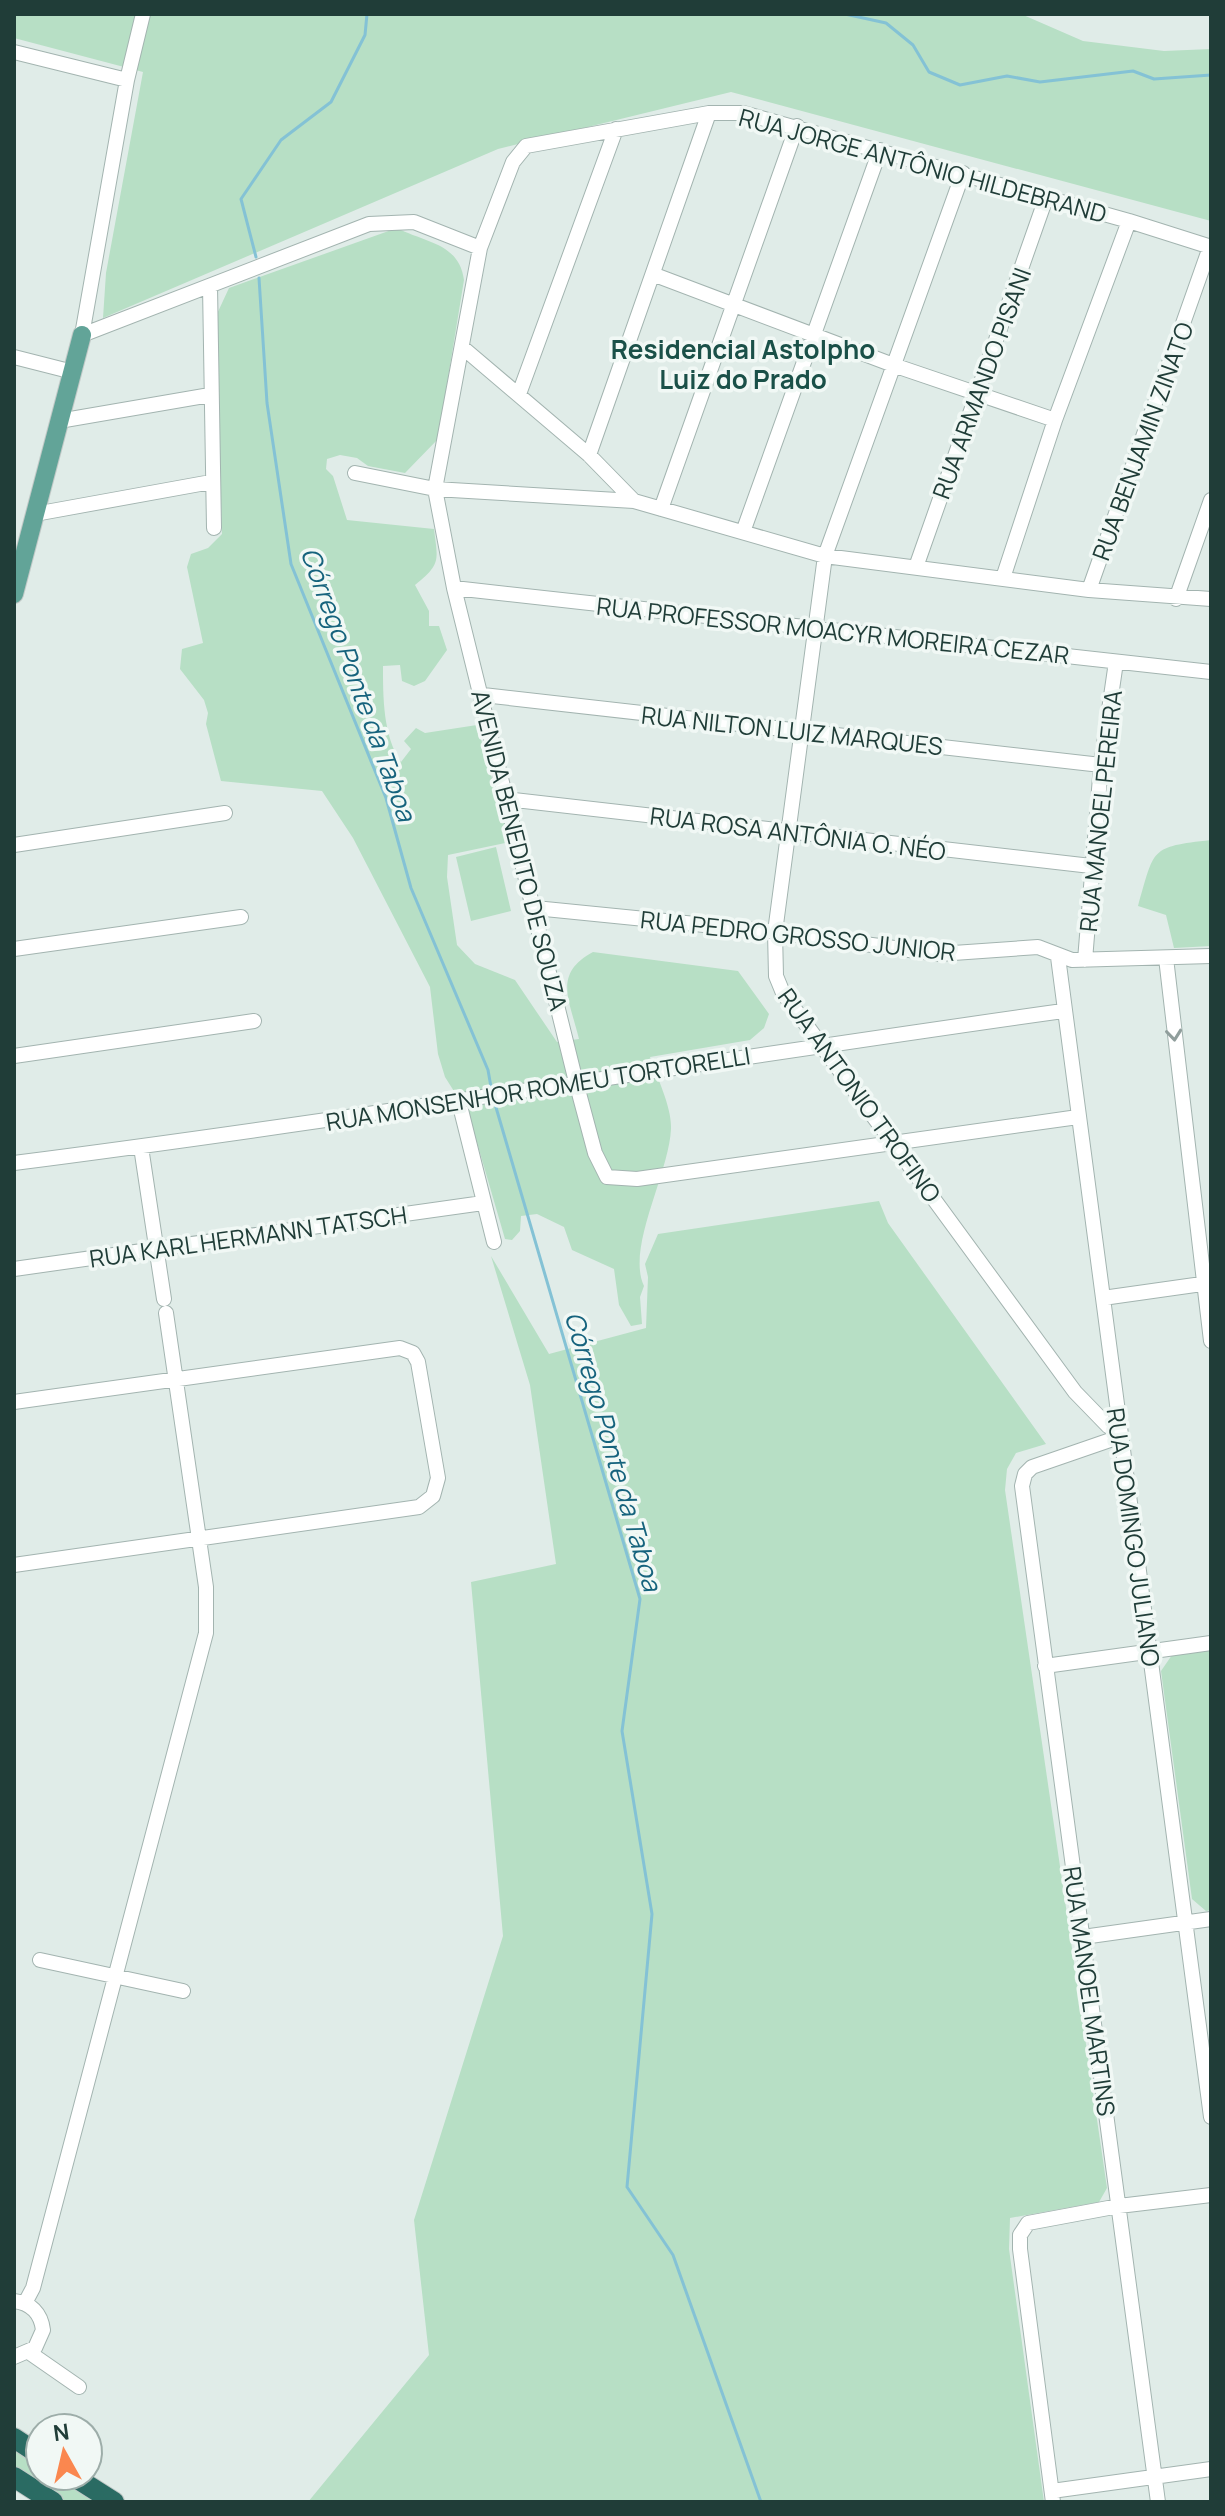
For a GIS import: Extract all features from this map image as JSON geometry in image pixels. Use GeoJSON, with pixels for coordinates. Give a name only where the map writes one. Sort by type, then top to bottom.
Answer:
{"type":"FeatureCollection","features":[{"type":"Feature","properties":{"kind":"highway"},"geometry":{"type":"LineString","coordinates":[[14,2477],[53,2502]]}},
{"type":"Feature","properties":{"kind":"main road"},"geometry":{"type":"LineString","coordinates":[[14,594],[82,335]]}},
{"type":"Feature","properties":{"kind":"street"},"geometry":{"type":"LineString","coordinates":[[82,335],[127,80],[143,14]]}},
{"type":"Feature","properties":{"kind":"street"},"geometry":{"type":"LineString","coordinates":[[14,52],[127,80]]}},
{"type":"Feature","properties":{"kind":"street"},"geometry":{"type":"LineString","coordinates":[[589,455],[655,275],[709,113]]}},
{"type":"Feature","properties":{"kind":"street","name":"RUA JORGE ANTÔNIO HILDEBRAND"},"geometry":{"type":"LineString","coordinates":[[480,248],[513,162],[526,146],[709,113],[743,113],[797,126],[1211,247]]}},
{"type":"Feature","properties":{"kind":"street"},"geometry":{"type":"LineString","coordinates":[[661,509],[797,126]]}},
{"type":"Feature","properties":{"kind":"street"},"geometry":{"type":"LineString","coordinates":[[519,394],[616,129]]}},
{"type":"Feature","properties":{"kind":"street"},"geometry":{"type":"LineString","coordinates":[[743,532],[880,150]]}},
{"type":"Feature","properties":{"kind":"street","name":"RUA ANTONIO TROFINO"},"geometry":{"type":"LineString","coordinates":[[963,173],[825,556],[813,625],[790,832],[775,932],[776,976],[780,987],[1075,1392],[1119,1435]]}},
{"type":"Feature","properties":{"kind":"street","name":"RUA ARMANDO PISANI"},"geometry":{"type":"LineString","coordinates":[[916,567],[1046,198]]}},
{"type":"Feature","properties":{"kind":"street"},"geometry":{"type":"LineString","coordinates":[[1003,578],[1055,420],[1129,221]]}},
{"type":"Feature","properties":{"kind":"street"},"geometry":{"type":"LineString","coordinates":[[82,335],[369,224],[414,222],[480,248],[435,489]]}},
{"type":"Feature","properties":{"kind":"street","name":"RUA BENJAMIN ZINATO"},"geometry":{"type":"LineString","coordinates":[[1089,590],[1211,247]]}},
{"type":"Feature","properties":{"kind":"street"},"geometry":{"type":"LineString","coordinates":[[655,275],[896,366],[1055,420]]}},
{"type":"Feature","properties":{"kind":"street"},"geometry":{"type":"LineString","coordinates":[[210,286],[214,528]]}},
{"type":"Feature","properties":{"kind":"street"},"geometry":{"type":"LineString","coordinates":[[462,347],[589,455],[634,501]]}},
{"type":"Feature","properties":{"kind":"street"},"geometry":{"type":"LineString","coordinates":[[14,357],[73,372]]}},
{"type":"Feature","properties":{"kind":"street"},"geometry":{"type":"LineString","coordinates":[[59,421],[210,395]]}},
{"type":"Feature","properties":{"kind":"street"},"geometry":{"type":"LineString","coordinates":[[355,473],[435,489],[634,501],[825,556],[1089,590],[1176,599],[1211,599]]}},
{"type":"Feature","properties":{"kind":"street"},"geometry":{"type":"LineString","coordinates":[[35,514],[211,482]]}},
{"type":"Feature","properties":{"kind":"street","name":"AVENIDA BENEDITO DE SOUZA"},"geometry":{"type":"LineString","coordinates":[[435,489],[454,588],[483,695],[576,1082],[602,1172],[612,1179],[637,1179],[894,1142]]}},
{"type":"Feature","properties":{"kind":"street"},"geometry":{"type":"LineString","coordinates":[[1176,599],[1211,500]]}},
{"type":"Feature","properties":{"kind":"street","name":"RUA PROFESSOR MOACYR MOREIRA CEZAR"},"geometry":{"type":"LineString","coordinates":[[454,588],[813,625],[1211,672]]}},
{"type":"Feature","properties":{"kind":"street","name":"RUA MANOEL PEREIRA"},"geometry":{"type":"LineString","coordinates":[[1085,960],[1101,765],[1116,662]]}},
{"type":"Feature","properties":{"kind":"street","name":"RUA NILTON LUIZ MARQUES"},"geometry":{"type":"LineString","coordinates":[[483,695],[1101,765]]}},
{"type":"Feature","properties":{"kind":"street","name":"RUA ROSA ANTÔNIA O. NÉO"},"geometry":{"type":"LineString","coordinates":[[506,799],[1091,866]]}},
{"type":"Feature","properties":{"kind":"street"},"geometry":{"type":"LineString","coordinates":[[14,845],[225,813]]}},
{"type":"Feature","properties":{"kind":"street","name":"RUA PEDRO GROSSO JUNIOR"},"geometry":{"type":"LineString","coordinates":[[535,908],[775,932],[939,954],[1038,947],[1053,951],[1058,957],[1085,960],[1211,956]]}},
{"type":"Feature","properties":{"kind":"street"},"geometry":{"type":"LineString","coordinates":[[14,949],[241,917]]}},
{"type":"Feature","properties":{"kind":"street","name":"RUA DOMINGO JULIANO"},"geometry":{"type":"LineString","coordinates":[[1058,957],[1211,2117]]}},
{"type":"Feature","properties":{"kind":"street"},"geometry":{"type":"LineString","coordinates":[[1166,958],[1207,1283],[1211,1341]]}},
{"type":"Feature","properties":{"kind":"street","name":"RUA MONSENHOR ROMEU TORTORELLI"},"geometry":{"type":"LineString","coordinates":[[14,1163],[459,1102],[823,1044],[1063,1011]]}},
{"type":"Feature","properties":{"kind":"street"},"geometry":{"type":"LineString","coordinates":[[14,1056],[254,1021]]}},
{"type":"Feature","properties":{"kind":"street"},"geometry":{"type":"LineString","coordinates":[[459,1102],[494,1242]]}},
{"type":"Feature","properties":{"kind":"street"},"geometry":{"type":"LineString","coordinates":[[894,1142],[1078,1117]]}},
{"type":"Feature","properties":{"kind":"street"},"geometry":{"type":"LineString","coordinates":[[14,2357],[30,2353],[42,2337],[42,2323],[36,2311],[20,2302],[33,2288],[204,1649],[208,1602],[141,1147]]}},
{"type":"Feature","properties":{"kind":"street","name":"RUA KARL HERMANN TATSCH"},"geometry":{"type":"LineString","coordinates":[[14,1269],[483,1203]]}},
{"type":"Feature","properties":{"kind":"street"},"geometry":{"type":"LineString","coordinates":[[1103,1298],[1207,1283]]}},
{"type":"Feature","properties":{"kind":"street"},"geometry":{"type":"LineString","coordinates":[[14,1402],[404,1348],[418,1362],[438,1478],[433,1496],[419,1507],[14,1565]]}},
{"type":"Feature","properties":{"kind":"street","name":"RUA MANOEL MARTINS"},"geometry":{"type":"LineString","coordinates":[[1119,1435],[1032,1467],[1022,1479],[1158,2502]]}},
{"type":"Feature","properties":{"kind":"street"},"geometry":{"type":"LineString","coordinates":[[1045,1666],[1211,1643]]}},
{"type":"Feature","properties":{"kind":"street"},"geometry":{"type":"LineString","coordinates":[[1083,1937],[1211,1919]]}},
{"type":"Feature","properties":{"kind":"street"},"geometry":{"type":"LineString","coordinates":[[40,1960],[116,1974],[183,1991]]}},
{"type":"Feature","properties":{"kind":"street"},"geometry":{"type":"LineString","coordinates":[[1211,2195],[1119,2206],[1028,2223],[1020,2235],[1052,2496],[1211,2469]]}},
{"type":"Feature","properties":{"kind":"street"},"geometry":{"type":"LineString","coordinates":[[30,2353],[79,2387]]}},
{"type":"Feature","properties":{"kind":"green space"},"geometry":{"type":"Polygon","coordinates":[[[14,14],[1021,14],[1083,41],[1164,51],[1211,49],[1211,221],[731,92],[498,149],[103,318],[106,273],[143,72],[14,38],[14,14]]]}},
{"type":"Feature","properties":{"kind":"green space"},"geometry":{"type":"Polygon","coordinates":[[[397,228],[448,251],[456,258],[464,280],[438,439],[405,473],[368,466],[357,458],[340,455],[327,459],[326,469],[333,476],[347,520],[434,529],[436,561],[430,572],[415,585],[429,611],[429,626],[439,626],[447,650],[425,681],[414,686],[402,681],[400,665],[383,666],[384,703],[387,728],[401,762],[411,749],[404,741],[416,728],[425,733],[477,725],[510,842],[448,855],[447,877],[457,945],[475,964],[515,980],[557,1042],[579,1039],[569,1001],[568,979],[580,960],[593,952],[738,971],[769,1014],[764,1028],[750,1040],[650,1057],[667,1102],[671,1129],[669,1147],[640,1252],[644,1286],[640,1297],[642,1324],[631,1326],[619,1305],[614,1269],[572,1250],[564,1227],[537,1214],[521,1216],[520,1231],[512,1240],[505,1239],[469,1115],[445,1077],[438,1054],[430,987],[353,838],[322,791],[221,781],[206,724],[208,713],[204,700],[180,669],[182,649],[203,643],[187,567],[191,554],[208,548],[222,534],[216,316],[229,288],[397,228]]]}},
{"type":"Feature","properties":{"kind":"green space"},"geometry":{"type":"Polygon","coordinates":[[[1211,840],[1211,946],[1174,948],[1166,915],[1138,906],[1148,872],[1152,861],[1165,849],[1211,840]]]}},
{"type":"Feature","properties":{"kind":"green space"},"geometry":{"type":"Polygon","coordinates":[[[496,847],[511,911],[471,921],[456,857],[496,847]]]}},
{"type":"Feature","properties":{"kind":"green space"},"geometry":{"type":"Polygon","coordinates":[[[879,1201],[888,1223],[1046,1444],[1016,1453],[1007,1469],[1005,1490],[1107,2188],[1099,2202],[1010,2218],[1009,2249],[1044,2502],[308,2502],[429,2355],[414,2220],[503,1936],[471,1582],[556,1564],[530,1385],[491,1256],[549,1354],[646,1328],[648,1277],[645,1264],[658,1234],[879,1201]]]}},
{"type":"Feature","properties":{"kind":"green space"},"geometry":{"type":"Polygon","coordinates":[[[1211,1650],[1211,1910],[1206,1911],[1192,1899],[1161,1671],[1172,1655],[1211,1650]]]}},
{"type":"Feature","properties":{"kind":"green space"},"geometry":{"type":"Polygon","coordinates":[[[14,2444],[24,2451],[24,2474],[14,2468],[14,2444]]]}},
{"type":"Feature","properties":{"kind":"green space"},"geometry":{"type":"Polygon","coordinates":[[[51,2492],[89,2492],[105,2502],[67,2502],[51,2492]]]}},
{"type":"Feature","properties":{"kind":"waterway","name":"Córrego Ponte da Taboa"},"geometry":{"type":"LineString","coordinates":[[256,257],[241,199],[281,140],[331,102],[365,35],[367,14]]}},
{"type":"Feature","properties":{"kind":"waterway"},"geometry":{"type":"LineString","coordinates":[[845,14],[886,23],[913,45],[929,72],[960,85],[1007,76],[1040,82],[1133,71],[1154,79],[1211,75]]}},
{"type":"Feature","properties":{"kind":"waterway","name":"Córrego Ponte da Taboa"},"geometry":{"type":"LineString","coordinates":[[259,278],[267,403],[291,564],[386,798],[411,888],[488,1070],[491,1087]]}},
{"type":"Feature","properties":{"kind":"waterway","name":"Córrego Ponte da Taboa"},"geometry":{"type":"LineString","coordinates":[[495,1104],[640,1599],[622,1731],[652,1914],[627,2187],[673,2255],[761,2502]]}},
{"type":"Feature","properties":{"kind":"district","name":"Residencial Astolpho Luiz do Prado"},"geometry":{"type":"Point","coordinates":[743,364]}}]}
